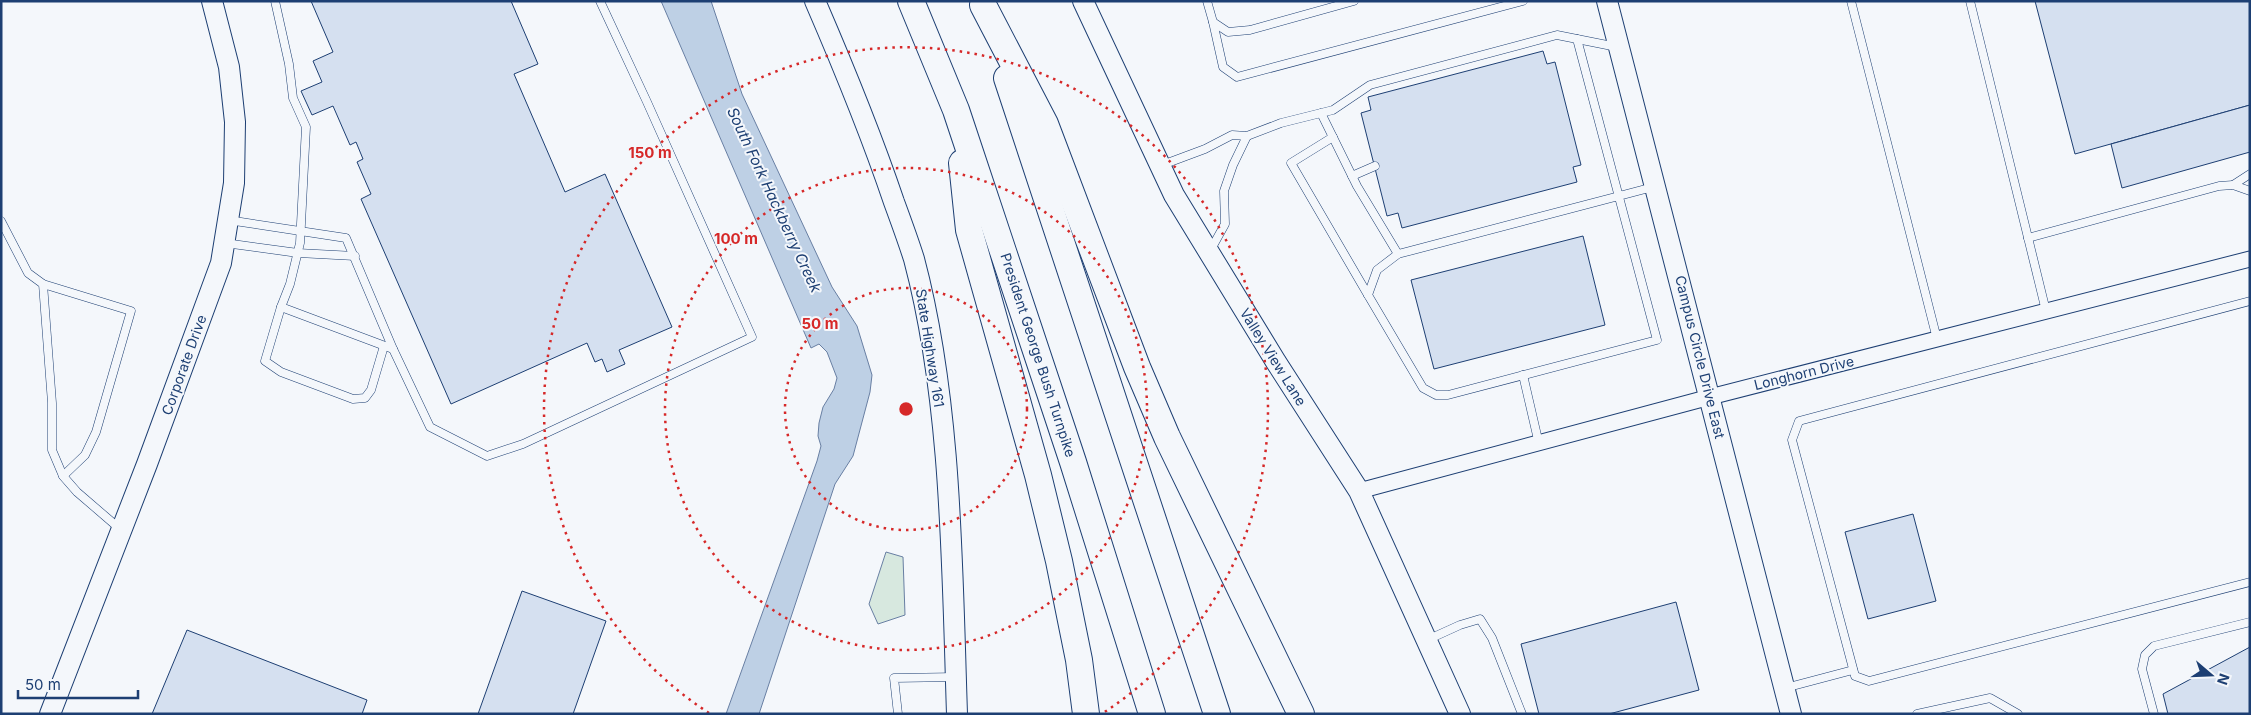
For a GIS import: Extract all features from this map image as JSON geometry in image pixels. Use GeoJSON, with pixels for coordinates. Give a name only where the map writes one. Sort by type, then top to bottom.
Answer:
{"type":"FeatureCollection","features":[{"type":"Feature","properties":{"kind":"highway","name":"President George Bush Turnpike"},"geometry":{"type":"LineString","coordinates":[[911,1],[956,110],[1073,462],[1152,714]]}},
{"type":"Feature","properties":{"kind":"highway"},"geometry":{"type":"LineString","coordinates":[[982,3],[1217,714]]}},
{"type":"Feature","properties":{"kind":"highway"},"geometry":{"type":"LineString","coordinates":[[982,3],[1045,124],[1137,367],[1167,437],[1302,714]]}},
{"type":"Feature","properties":{"kind":"highway"},"geometry":{"type":"LineString","coordinates":[[956,110],[969,230],[1038,475],[1059,560],[1079,660],[1086,714]]}},
{"type":"Feature","properties":{"kind":"main road","name":"Corporate Drive"},"geometry":{"type":"LineString","coordinates":[[50,714],[122,530],[221,263],[234,183],[235,122],[229,67],[212,1]]}},
{"type":"Feature","properties":{"kind":"main road","name":"State Highway 161"},"geometry":{"type":"LineString","coordinates":[[815,1],[876,149],[914,259],[928,327],[939,400],[946,473],[957,714]]}},
{"type":"Feature","properties":{"kind":"main road","name":"Valley View Lane"},"geometry":{"type":"LineString","coordinates":[[1083,1],[1174,195],[1276,362],[1359,491],[1460,714]]}},
{"type":"Feature","properties":{"kind":"main road","name":"Campus Circle Drive East"},"geometry":{"type":"LineString","coordinates":[[1607,1],[1791,714]]}},
{"type":"Feature","properties":{"kind":"street","name":"Longhorn Drive"},"geometry":{"type":"LineString","coordinates":[[1359,491],[1710,398],[2250,259]]}},
{"type":"Feature","properties":{"kind":"lane"},"geometry":{"type":"LineString","coordinates":[[275,1],[289,64],[293,98],[306,127],[301,232],[298,253],[265,361],[281,372],[353,399],[365,398],[372,390],[384,346]]}},
{"type":"Feature","properties":{"kind":"lane"},"geometry":{"type":"LineString","coordinates":[[228,220],[346,238],[393,349],[430,427],[487,456],[523,444],[752,337],[648,102],[600,1]]}},
{"type":"Feature","properties":{"kind":"lane"},"geometry":{"type":"LineString","coordinates":[[1207,1],[1223,67],[1237,78],[1523,1]]}},
{"type":"Feature","properties":{"kind":"lane"},"geometry":{"type":"LineString","coordinates":[[1213,22],[1228,32],[1250,30],[1354,1]]}},
{"type":"Feature","properties":{"kind":"lane"},"geometry":{"type":"LineString","coordinates":[[1851,1],[1937,339]]}},
{"type":"Feature","properties":{"kind":"lane"},"geometry":{"type":"LineString","coordinates":[[1970,1],[2046,311]]}},
{"type":"Feature","properties":{"kind":"lane"},"geometry":{"type":"LineString","coordinates":[[1160,166],[1232,135],[1247,136],[1281,123],[1333,110],[1370,85],[1557,35],[1619,47]]}},
{"type":"Feature","properties":{"kind":"lane"},"geometry":{"type":"LineString","coordinates":[[1333,137],[1291,163],[1424,388],[1436,395],[1448,395],[1658,340],[1577,39]]}},
{"type":"Feature","properties":{"kind":"lane"},"geometry":{"type":"LineString","coordinates":[[1321,113],[1352,176],[1398,254]]}},
{"type":"Feature","properties":{"kind":"lane"},"geometry":{"type":"LineString","coordinates":[[1209,252],[1225,224],[1224,191],[1233,165],[1247,136]]}},
{"type":"Feature","properties":{"kind":"lane"},"geometry":{"type":"LineString","coordinates":[[1352,176],[1375,166]]}},
{"type":"Feature","properties":{"kind":"lane"},"geometry":{"type":"LineString","coordinates":[[2233,185],[2250,174]]}},
{"type":"Feature","properties":{"kind":"lane"},"geometry":{"type":"LineString","coordinates":[[2028,238],[2219,186],[2233,185],[2250,190]]}},
{"type":"Feature","properties":{"kind":"lane"},"geometry":{"type":"LineString","coordinates":[[1368,295],[1377,270],[1398,254],[1655,187]]}},
{"type":"Feature","properties":{"kind":"lane"},"geometry":{"type":"LineString","coordinates":[[1,221],[28,273],[43,284],[131,311],[96,432],[85,455],[63,476]]}},
{"type":"Feature","properties":{"kind":"lane"},"geometry":{"type":"LineString","coordinates":[[225,243],[298,253],[355,256]]}},
{"type":"Feature","properties":{"kind":"lane"},"geometry":{"type":"LineString","coordinates":[[43,284],[52,403],[52,450],[63,476],[77,492],[122,530]]}},
{"type":"Feature","properties":{"kind":"lane"},"geometry":{"type":"LineString","coordinates":[[2250,301],[1799,421],[1792,440],[1854,676],[1869,680],[2250,582]]}},
{"type":"Feature","properties":{"kind":"lane"},"geometry":{"type":"LineString","coordinates":[[281,306],[393,349]]}},
{"type":"Feature","properties":{"kind":"lane"},"geometry":{"type":"LineString","coordinates":[[1523,375],[1539,444]]}},
{"type":"Feature","properties":{"kind":"lane"},"geometry":{"type":"LineString","coordinates":[[1427,640],[1460,625],[1480,619],[1492,638],[1522,714]]}},
{"type":"Feature","properties":{"kind":"lane"},"geometry":{"type":"LineString","coordinates":[[2154,714],[2142,669],[2145,655],[2154,646],[2250,622]]}},
{"type":"Feature","properties":{"kind":"lane"},"geometry":{"type":"LineString","coordinates":[[1784,689],[1853,670]]}},
{"type":"Feature","properties":{"kind":"lane"},"geometry":{"type":"LineString","coordinates":[[898,714],[894,678],[920,676],[956,677]]}},
{"type":"Feature","properties":{"kind":"lane"},"geometry":{"type":"LineString","coordinates":[[1918,713],[1990,698],[2018,714]]}},
{"type":"Feature","properties":{"kind":"shaded area"},"geometry":{"type":"Polygon","coordinates":[[[886,552],[903,557],[905,615],[878,624],[869,604],[886,552]]]}},
{"type":"Feature","properties":{"kind":"water","name":"South Fork Hackberry Creek"},"geometry":{"type":"Polygon","coordinates":[[[661,1],[711,1],[742,94],[832,287],[857,326],[872,375],[870,392],[853,456],[835,484],[759,714],[726,714],[817,461],[821,446],[818,436],[819,423],[823,407],[834,389],[837,378],[827,352],[819,344],[811,348],[661,1]]]}},
{"type":"Feature","properties":{"kind":"building"},"geometry":{"type":"Polygon","coordinates":[[[311,1],[511,1],[538,64],[514,74],[565,192],[605,174],[672,327],[619,350],[625,364],[607,372],[602,359],[595,362],[587,343],[451,404],[361,199],[371,194],[357,162],[363,159],[356,142],[350,145],[333,106],[312,115],[301,91],[322,82],[313,61],[333,52],[311,1]]]}},
{"type":"Feature","properties":{"kind":"building"},"geometry":{"type":"Polygon","coordinates":[[[2035,1],[2250,1],[2250,105],[2075,154],[2035,1]]]}},
{"type":"Feature","properties":{"kind":"building"},"geometry":{"type":"Polygon","coordinates":[[[1543,51],[1547,64],[1555,62],[1581,165],[1573,167],[1577,182],[1402,228],[1398,213],[1387,216],[1361,113],[1371,110],[1368,97],[1543,51]]]}},
{"type":"Feature","properties":{"kind":"building"},"geometry":{"type":"Polygon","coordinates":[[[2250,105],[2250,152],[2122,188],[2111,144],[2250,105]]]}},
{"type":"Feature","properties":{"kind":"building"},"geometry":{"type":"Polygon","coordinates":[[[1583,236],[1605,325],[1434,369],[1411,280],[1583,236]]]}},
{"type":"Feature","properties":{"kind":"building"},"geometry":{"type":"Polygon","coordinates":[[[1913,514],[1936,601],[1868,619],[1845,532],[1913,514]]]}},
{"type":"Feature","properties":{"kind":"building"},"geometry":{"type":"Polygon","coordinates":[[[522,591],[606,621],[573,714],[478,714],[522,591]]]}},
{"type":"Feature","properties":{"kind":"building"},"geometry":{"type":"Polygon","coordinates":[[[1676,602],[1699,690],[1609,714],[1539,714],[1521,644],[1676,602]]]}},
{"type":"Feature","properties":{"kind":"building"},"geometry":{"type":"Polygon","coordinates":[[[187,630],[367,700],[362,714],[152,714],[187,630]]]}},
{"type":"Feature","properties":{"kind":"building"},"geometry":{"type":"Polygon","coordinates":[[[2250,647],[2250,714],[2168,714],[2163,694],[2250,647]]]}}]}
